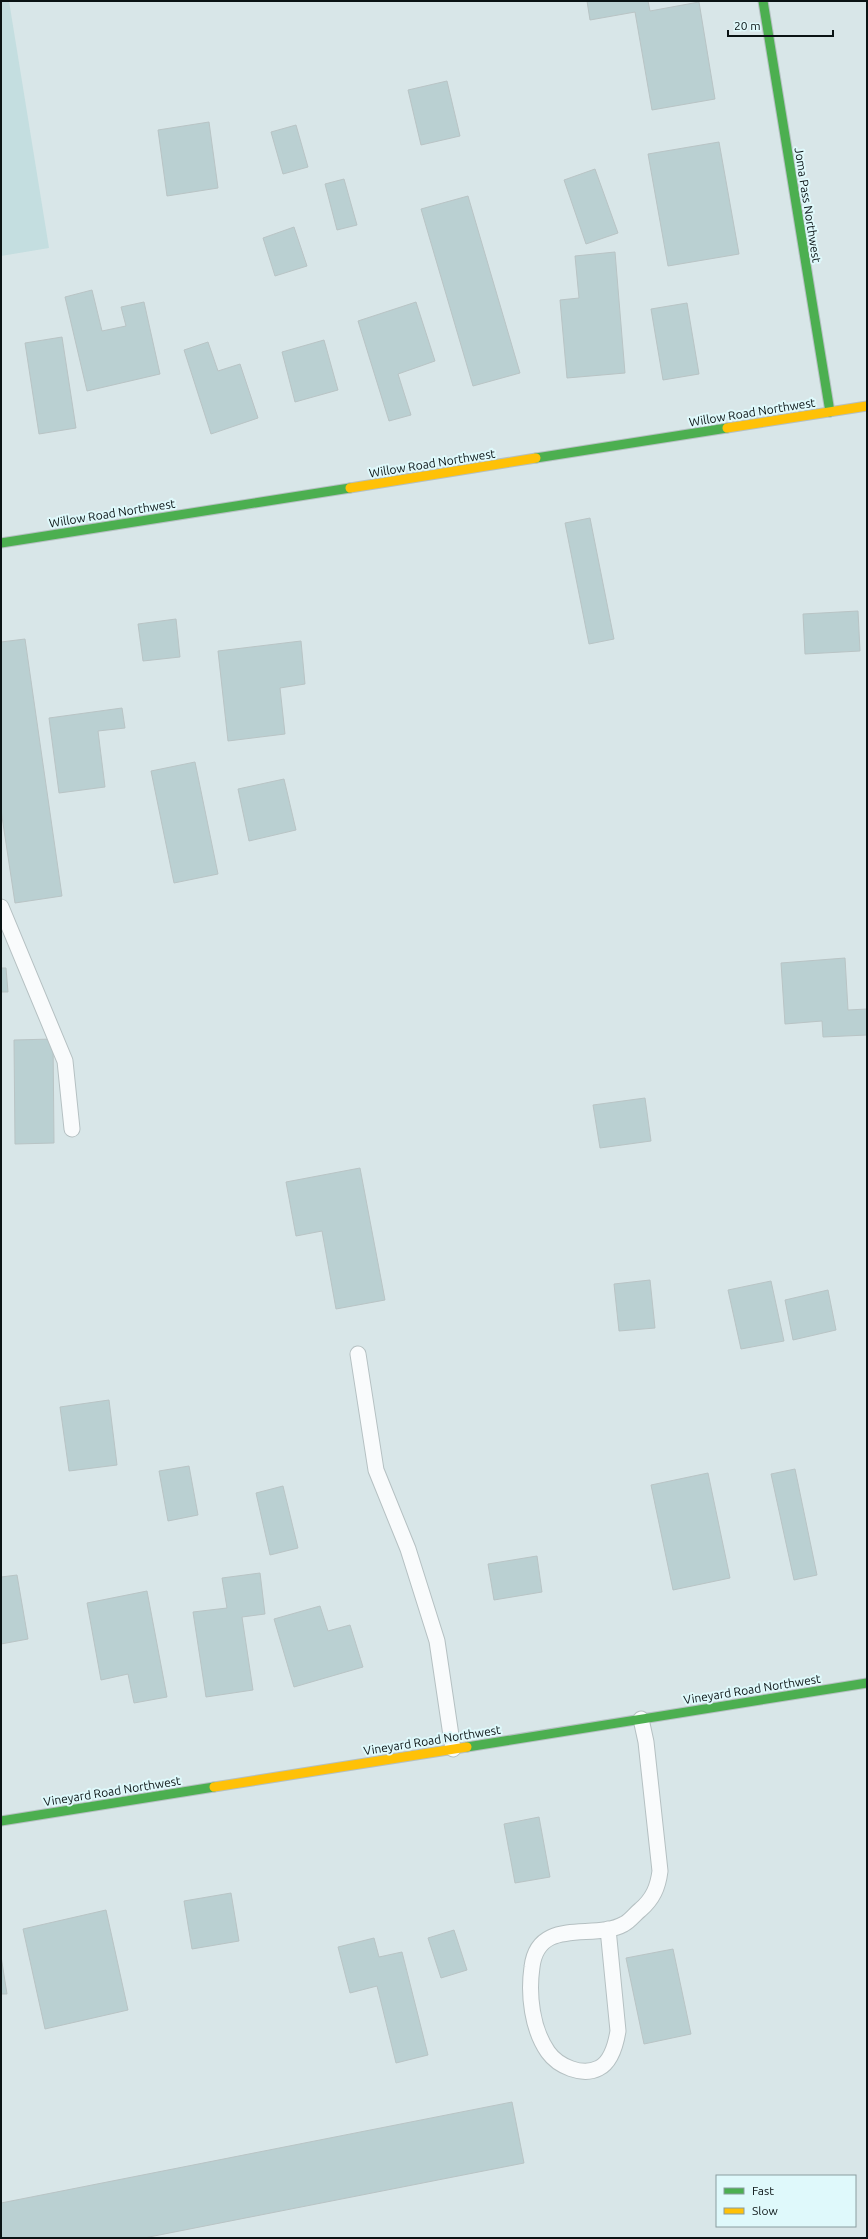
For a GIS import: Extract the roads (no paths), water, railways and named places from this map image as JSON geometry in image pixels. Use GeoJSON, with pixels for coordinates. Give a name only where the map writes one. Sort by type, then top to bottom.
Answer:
{"type":"FeatureCollection","features":[{"type":"Feature","properties":{"kind":"street","name":"Joma Pass Northwest"},"geometry":{"type":"LineString","coordinates":[[763,1],[830,412]]}},
{"type":"Feature","properties":{"kind":"street","name":"Willow Road Northwest"},"geometry":{"type":"LineString","coordinates":[[1,543],[867,406]]}},
{"type":"Feature","properties":{"kind":"street","name":"Vineyard Road Northwest"},"geometry":{"type":"LineString","coordinates":[[1,1821],[867,1683]]}},
{"type":"Feature","properties":{"kind":"lane"},"geometry":{"type":"LineString","coordinates":[[1,907],[65,1061],[72,1129]]}},
{"type":"Feature","properties":{"kind":"lane"},"geometry":{"type":"LineString","coordinates":[[358,1354],[376,1470],[408,1549],[437,1641],[453,1749]]}},
{"type":"Feature","properties":{"kind":"lane"},"geometry":{"type":"LineString","coordinates":[[608,1929],[618,2031],[616,2044],[600,2068],[575,2071],[563,2066],[549,2054],[542,2044],[535,2024],[532,2005],[532,1966],[538,1947],[545,1940],[569,1932],[608,1929],[624,1924],[648,1903],[658,1886],[660,1870],[646,1742],[641,1719]]}}]}
